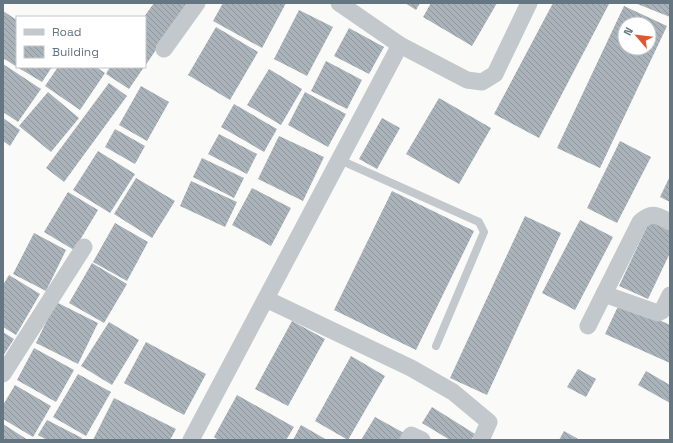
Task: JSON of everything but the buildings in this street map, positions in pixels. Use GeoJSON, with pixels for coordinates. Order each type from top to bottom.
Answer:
{"type":"FeatureCollection","features":[{"type":"Feature","properties":{"kind":"street"},"geometry":{"type":"LineString","coordinates":[[164,49],[197,3]]}},
{"type":"Feature","properties":{"kind":"street"},"geometry":{"type":"LineString","coordinates":[[339,3],[400,45],[467,80],[482,82],[495,74],[529,3]]}},
{"type":"Feature","properties":{"kind":"street"},"geometry":{"type":"LineString","coordinates":[[191,440],[400,45]]}},
{"type":"Feature","properties":{"kind":"street"},"geometry":{"type":"LineString","coordinates":[[588,326],[640,222],[647,216],[656,214],[670,222]]}},
{"type":"Feature","properties":{"kind":"street"},"geometry":{"type":"LineString","coordinates":[[3,374],[84,247]]}},
{"type":"Feature","properties":{"kind":"street"},"geometry":{"type":"LineString","coordinates":[[604,294],[658,313],[662,311],[670,295]]}},
{"type":"Feature","properties":{"kind":"street"},"geometry":{"type":"LineString","coordinates":[[266,299],[411,368],[453,392],[488,422],[480,440]]}},
{"type":"Feature","properties":{"kind":"street"},"geometry":{"type":"LineString","coordinates":[[408,440],[411,435],[422,440]]}},
{"type":"Feature","properties":{"kind":"lane"},"geometry":{"type":"LineString","coordinates":[[340,160],[479,222],[484,232],[436,346]]}}]}
